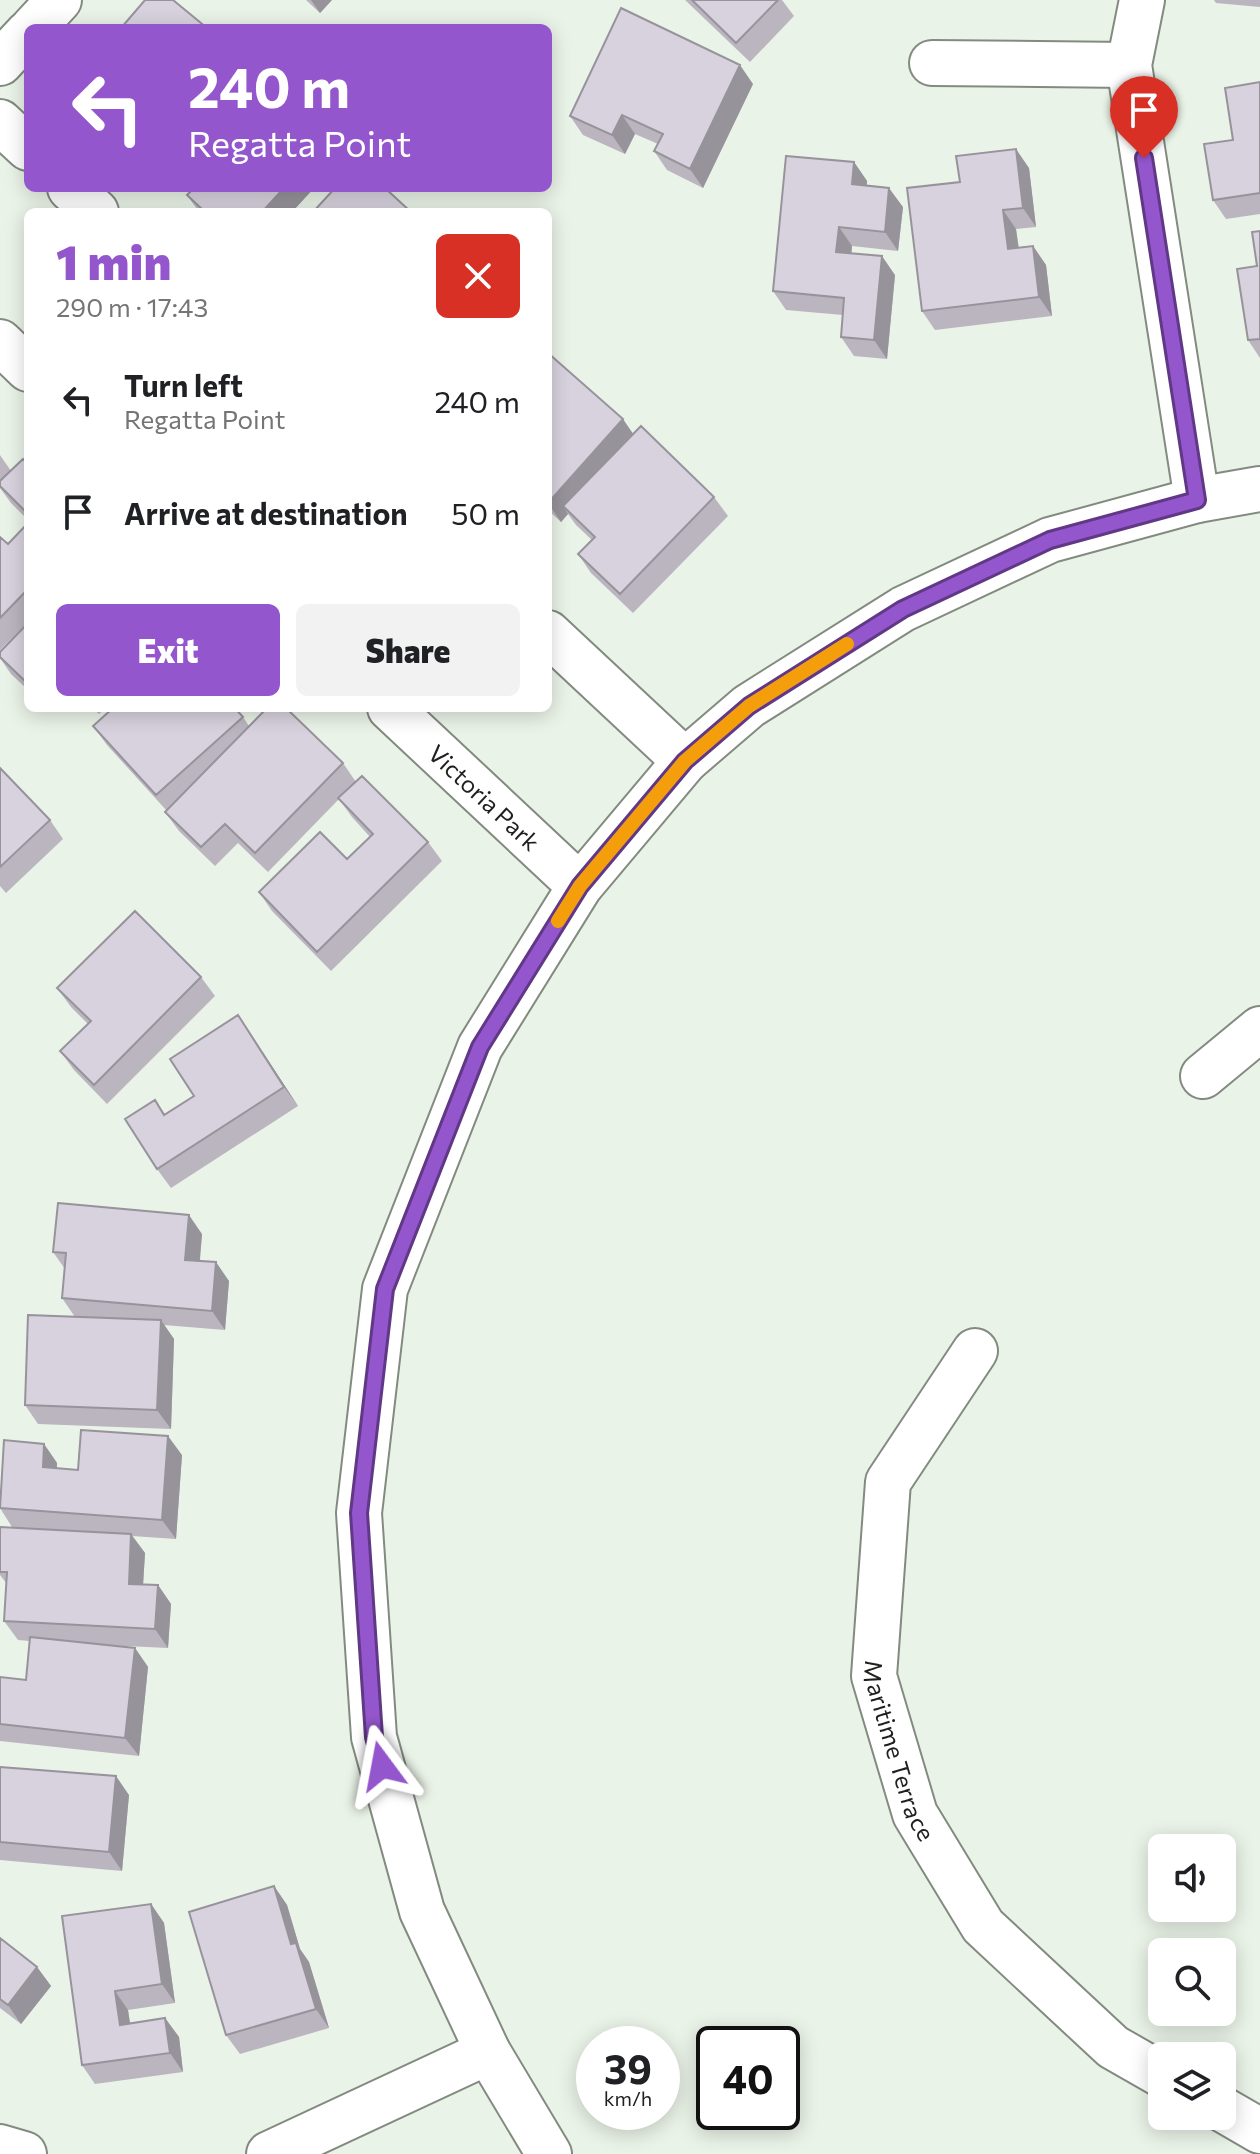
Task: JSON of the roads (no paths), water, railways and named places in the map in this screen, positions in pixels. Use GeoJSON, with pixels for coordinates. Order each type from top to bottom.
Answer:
{"type":"FeatureCollection","features":[{"type":"Feature","properties":{"kind":"street"},"geometry":{"type":"LineString","coordinates":[[37,24],[59,0]]}},
{"type":"Feature","properties":{"kind":"street"},"geometry":{"type":"LineString","coordinates":[[1142,0],[1129,65],[1197,500]]}},
{"type":"Feature","properties":{"kind":"street"},"geometry":{"type":"LineString","coordinates":[[0,63],[24,37]]}},
{"type":"Feature","properties":{"kind":"street"},"geometry":{"type":"LineString","coordinates":[[932,63],[1129,65]]}},
{"type":"Feature","properties":{"kind":"street"},"geometry":{"type":"LineString","coordinates":[[0,122],[24,144]]}},
{"type":"Feature","properties":{"kind":"street"},"geometry":{"type":"LineString","coordinates":[[74,192],[92,208]]}},
{"type":"Feature","properties":{"kind":"street"},"geometry":{"type":"LineString","coordinates":[[0,342],[24,365]]}},
{"type":"Feature","properties":{"kind":"street"},"geometry":{"type":"LineString","coordinates":[[549,2154],[488,2052],[422,1911],[374,1737],[359,1513],[385,1289],[480,1047],[580,886],[685,761],[749,706],[903,609],[1050,540],[1197,500],[1260,489]]}},
{"type":"Feature","properties":{"kind":"street"},"geometry":{"type":"LineString","coordinates":[[552,637],[685,761]]}},
{"type":"Feature","properties":{"kind":"street","name":"Victoria Park"},"geometry":{"type":"LineString","coordinates":[[394,712],[580,886]]}},
{"type":"Feature","properties":{"kind":"street"},"geometry":{"type":"LineString","coordinates":[[1203,1076],[1260,1029]]}},
{"type":"Feature","properties":{"kind":"street","name":"Maritime Terrace"},"geometry":{"type":"LineString","coordinates":[[975,1351],[888,1482],[874,1676],[915,1814],[983,1926],[1113,2047],[1148,2067]]}},
{"type":"Feature","properties":{"kind":"street"},"geometry":{"type":"LineString","coordinates":[[269,2154],[488,2052]]}},
{"type":"Feature","properties":{"kind":"street"},"geometry":{"type":"LineString","coordinates":[[0,2147],[24,2154]]}}]}
